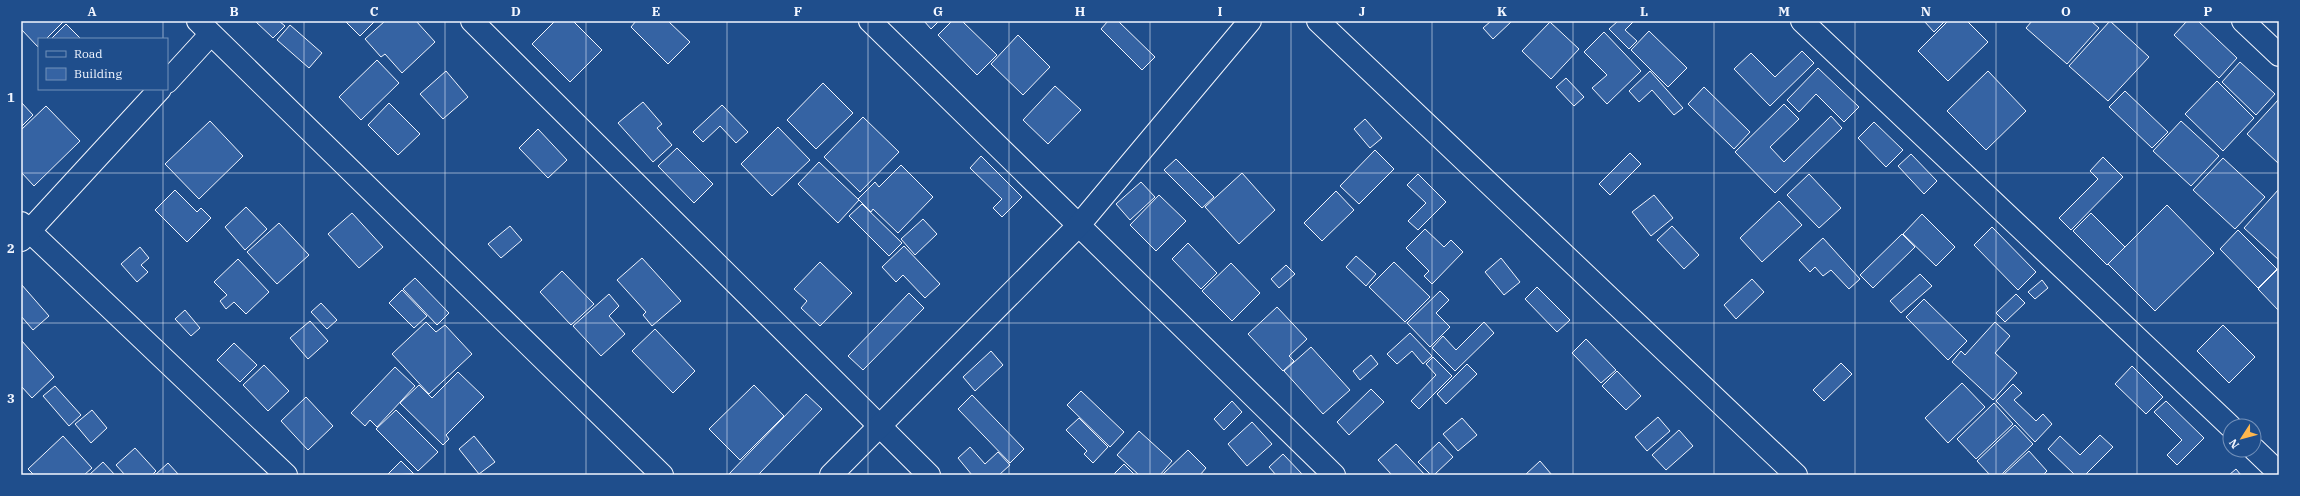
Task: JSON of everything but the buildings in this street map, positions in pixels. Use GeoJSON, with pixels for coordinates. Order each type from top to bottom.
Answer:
{"type":"FeatureCollection","features":[{"type":"Feature","properties":{"kind":"street"},"geometry":{"type":"LineString","coordinates":[[472,21],[929,475]]}},
{"type":"Feature","properties":{"kind":"street"},"geometry":{"type":"LineString","coordinates":[[870,21],[1334,475]]}},
{"type":"Feature","properties":{"kind":"street"},"geometry":{"type":"LineString","coordinates":[[831,475],[1079,225],[1250,21]]}},
{"type":"Feature","properties":{"kind":"street"},"geometry":{"type":"LineString","coordinates":[[1318,21],[1796,475]]}},
{"type":"Feature","properties":{"kind":"street"},"geometry":{"type":"LineString","coordinates":[[1802,21],[2222,418]]}},
{"type":"Feature","properties":{"kind":"street"},"geometry":{"type":"LineString","coordinates":[[2243,21],[2279,55]]}},
{"type":"Feature","properties":{"kind":"street"},"geometry":{"type":"LineString","coordinates":[[168,81],[204,28],[662,475]]}},
{"type":"Feature","properties":{"kind":"street"},"geometry":{"type":"LineString","coordinates":[[159,90],[24,231],[286,475]]}},
{"type":"Feature","properties":{"kind":"street"},"geometry":{"type":"LineString","coordinates":[[2262,456],[2279,472]]}}]}
